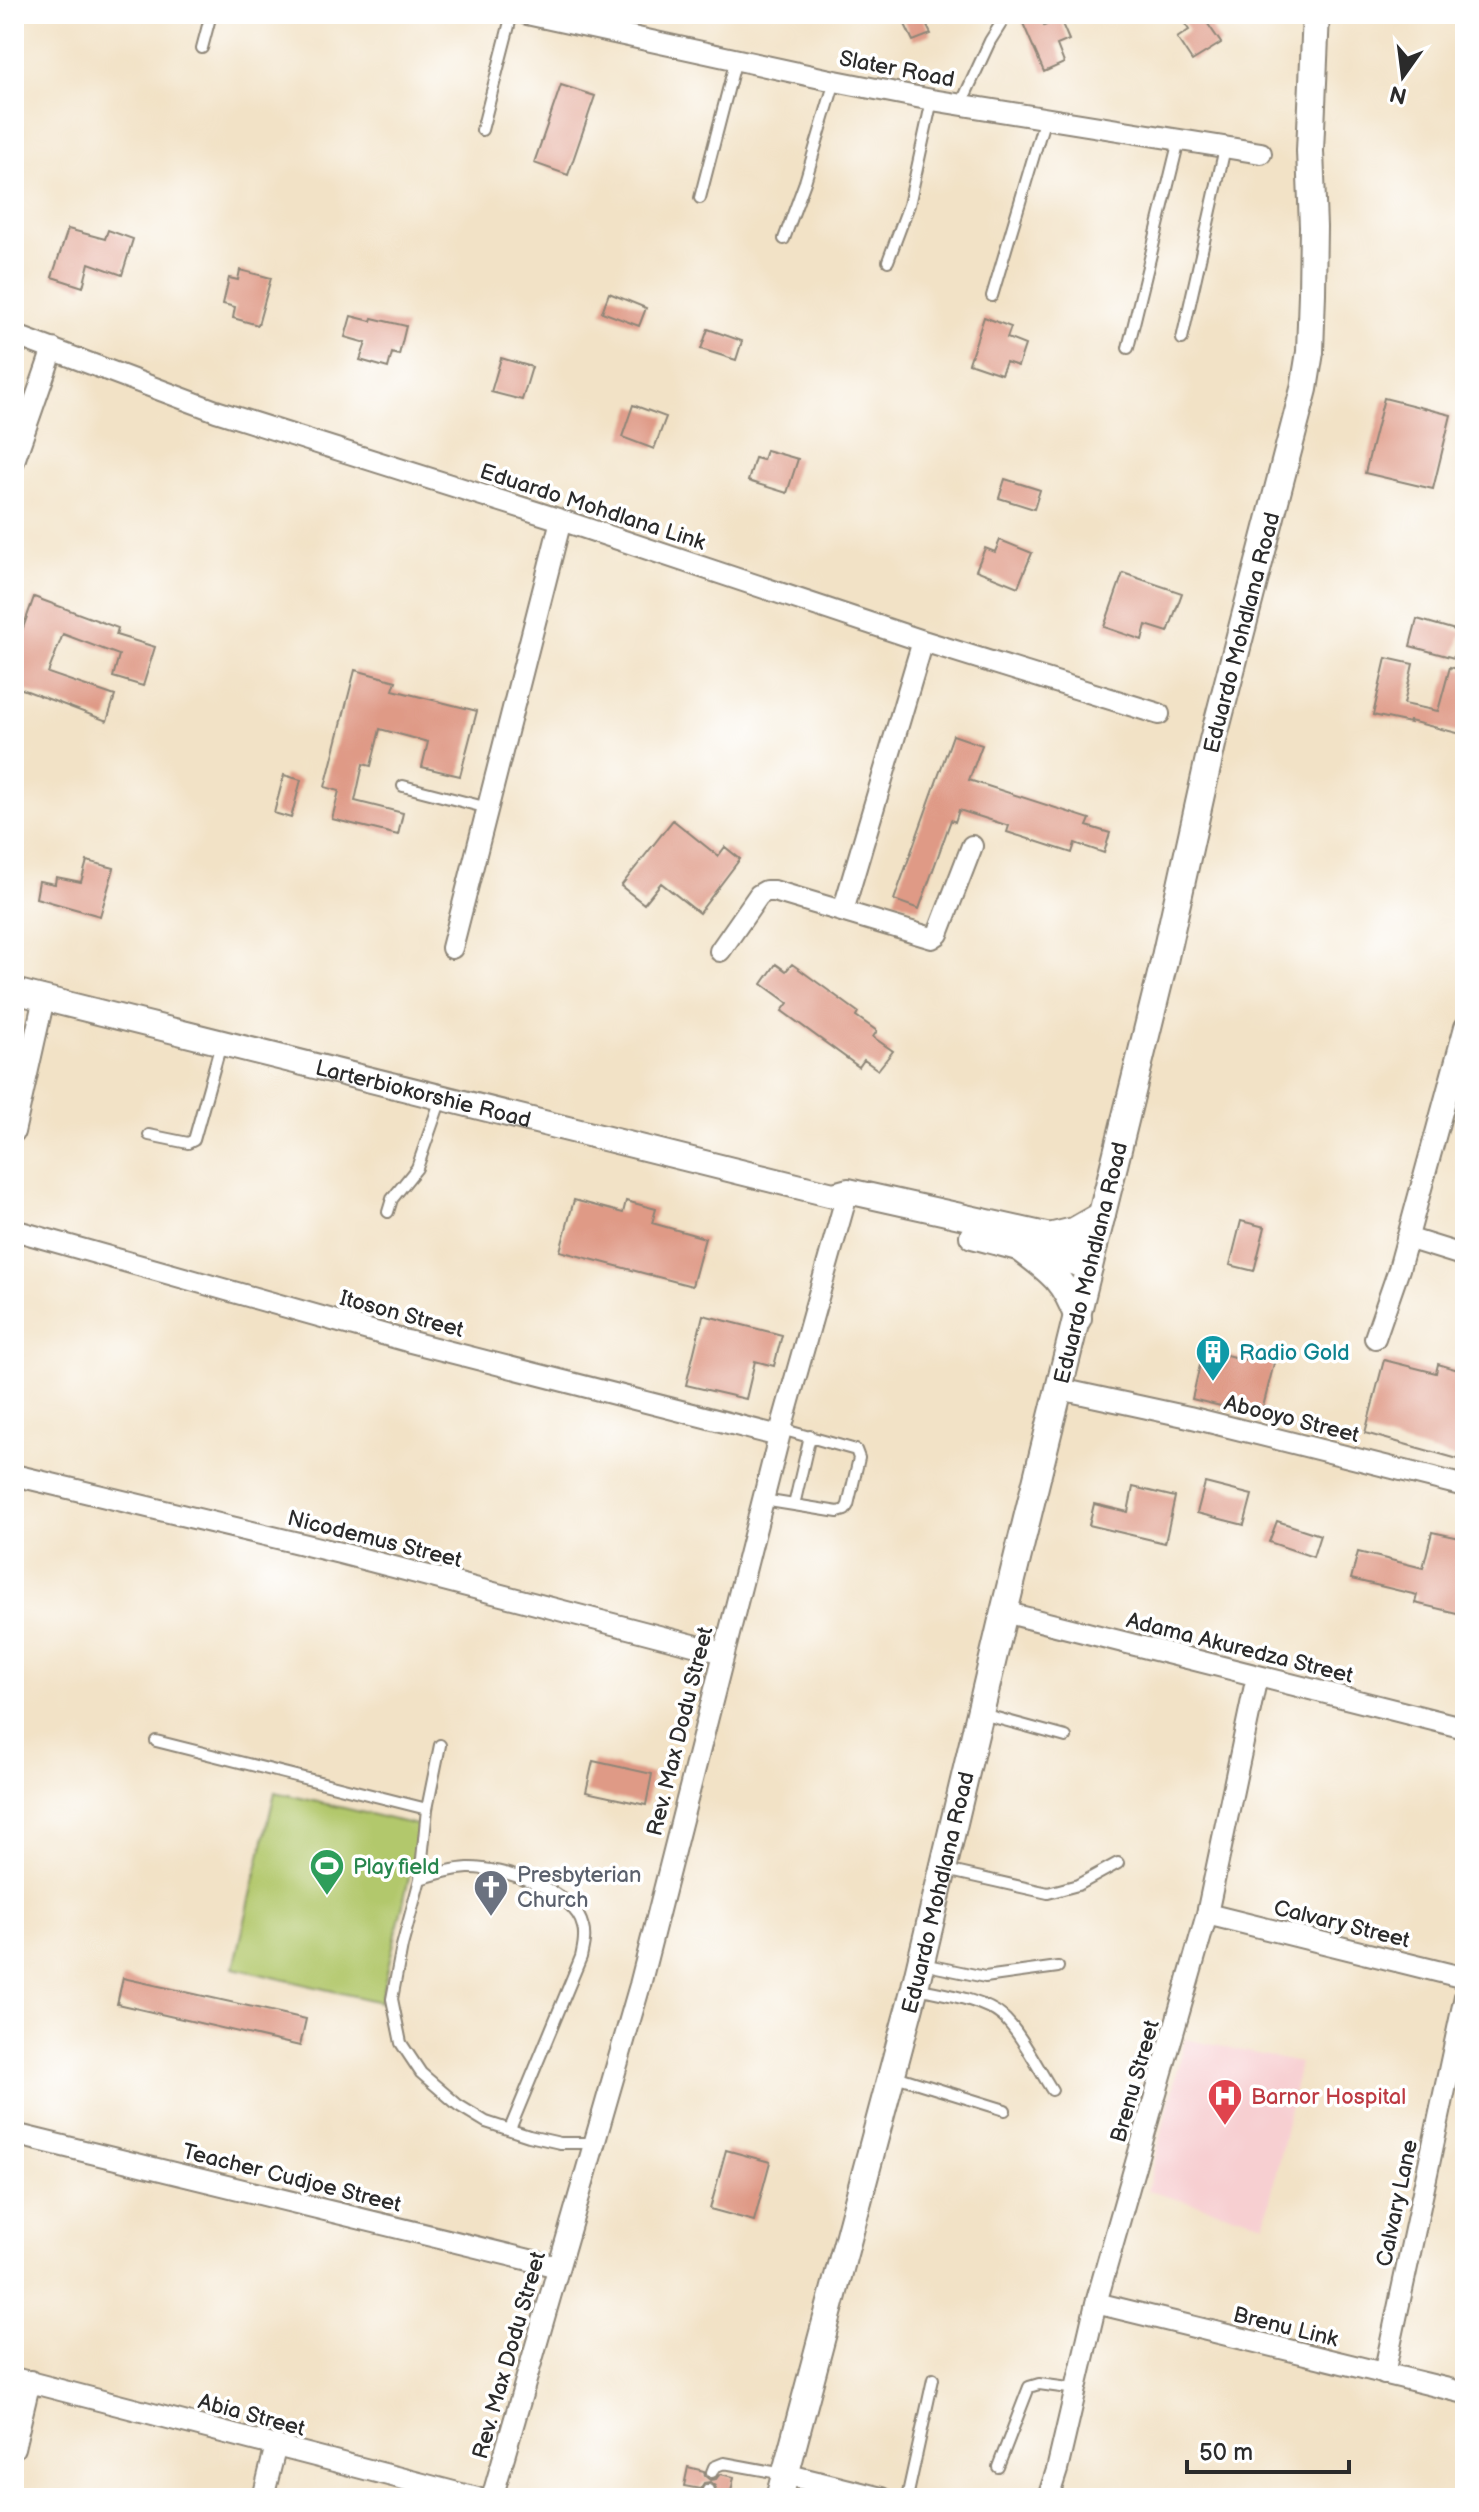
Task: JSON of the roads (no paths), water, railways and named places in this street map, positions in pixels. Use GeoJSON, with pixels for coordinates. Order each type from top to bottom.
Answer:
{"type":"FeatureCollection","features":[{"type":"Feature","properties":{"kind":"main road","name":"Eduardo Mohdlana Road"},"geometry":{"type":"LineString","coordinates":[[782,2486],[918,1976],[1163,966],[1213,740],[1304,389],[1310,352],[1312,293],[1310,151],[1316,14]]}},
{"type":"Feature","properties":{"kind":"main road"},"geometry":{"type":"LineString","coordinates":[[1049,1237],[1074,1231],[1102,1215]]}},
{"type":"Feature","properties":{"kind":"main road"},"geometry":{"type":"LineString","coordinates":[[1020,1248],[1059,1279],[1069,1294],[1078,1318]]}},
{"type":"Feature","properties":{"kind":"street","name":"Slater Road"},"geometry":{"type":"LineString","coordinates":[[527,14],[932,100],[1261,153]]}},
{"type":"Feature","properties":{"kind":"street","name":"Eduardo Mohdlana Link"},"geometry":{"type":"LineString","coordinates":[[14,335],[216,411],[561,520],[923,641],[1159,714]]}},
{"type":"Feature","properties":{"kind":"street"},"geometry":{"type":"LineString","coordinates":[[14,461],[53,349]]}},
{"type":"Feature","properties":{"kind":"street"},"geometry":{"type":"LineString","coordinates":[[452,948],[561,520]]}},
{"type":"Feature","properties":{"kind":"street"},"geometry":{"type":"LineString","coordinates":[[843,911],[923,641]]}},
{"type":"Feature","properties":{"kind":"street"},"geometry":{"type":"LineString","coordinates":[[720,951],[759,895],[766,891],[932,938],[938,934],[972,846]]}},
{"type":"Feature","properties":{"kind":"street","name":"Larterbiokorshie Road"},"geometry":{"type":"LineString","coordinates":[[14,991],[842,1197],[1020,1248],[1092,1257]]}},
{"type":"Feature","properties":{"kind":"street"},"geometry":{"type":"LineString","coordinates":[[14,1132],[44,998]]}},
{"type":"Feature","properties":{"kind":"street"},"geometry":{"type":"LineString","coordinates":[[1375,1338],[1407,1238],[1465,1027]]}},
{"type":"Feature","properties":{"kind":"street","name":"Larterbiokorshie Road"},"geometry":{"type":"LineString","coordinates":[[842,1197],[1049,1237],[1092,1257]]}},
{"type":"Feature","properties":{"kind":"street","name":"Rev. Max Dodu Street"},"geometry":{"type":"LineString","coordinates":[[492,2498],[640,1985],[842,1197]]}},
{"type":"Feature","properties":{"kind":"street","name":"Itoson Street"},"geometry":{"type":"LineString","coordinates":[[14,1230],[407,1341],[780,1432]]}},
{"type":"Feature","properties":{"kind":"street"},"geometry":{"type":"LineString","coordinates":[[1407,1238],[1465,1256]]}},
{"type":"Feature","properties":{"kind":"street","name":"Abooyo Street"},"geometry":{"type":"LineString","coordinates":[[1060,1389],[1189,1417],[1465,1486]]}},
{"type":"Feature","properties":{"kind":"street","name":"Nicodemus Street"},"geometry":{"type":"LineString","coordinates":[[14,1475],[340,1553],[724,1653]]}},
{"type":"Feature","properties":{"kind":"street","name":"Adama Akuredza Street"},"geometry":{"type":"LineString","coordinates":[[1004,1612],[1465,1728]]}},
{"type":"Feature","properties":{"kind":"street","name":"Brenu Street"},"geometry":{"type":"LineString","coordinates":[[1048,2498],[1096,2303],[1207,1914],[1257,1676]]}},
{"type":"Feature","properties":{"kind":"street","name":"Calvary Street"},"geometry":{"type":"LineString","coordinates":[[1207,1914],[1465,1978]]}},
{"type":"Feature","properties":{"kind":"street","name":"Calvary Lane"},"geometry":{"type":"LineString","coordinates":[[1384,2374],[1465,1996]]}},
{"type":"Feature","properties":{"kind":"street","name":"Teacher Cudjoe Street"},"geometry":{"type":"LineString","coordinates":[[14,2134],[558,2267]]}},
{"type":"Feature","properties":{"kind":"street","name":"Brenu Link"},"geometry":{"type":"LineString","coordinates":[[1096,2303],[1465,2393]]}},
{"type":"Feature","properties":{"kind":"street"},"geometry":{"type":"LineString","coordinates":[[14,2448],[22,2380]]}},
{"type":"Feature","properties":{"kind":"street","name":"Abia Street"},"geometry":{"type":"LineString","coordinates":[[22,2380],[477,2498]]}},
{"type":"Feature","properties":{"kind":"street"},"geometry":{"type":"LineString","coordinates":[[263,2498],[276,2445]]}},
{"type":"Feature","properties":{"kind":"street"},"geometry":{"type":"LineString","coordinates":[[782,2486],[881,2498]]}},
{"type":"Feature","properties":{"kind":"lane"},"geometry":{"type":"LineString","coordinates":[[202,48],[211,14]]}},
{"type":"Feature","properties":{"kind":"lane"},"geometry":{"type":"LineString","coordinates":[[482,130],[512,14]]}},
{"type":"Feature","properties":{"kind":"lane"},"geometry":{"type":"LineString","coordinates":[[961,104],[990,41],[1007,14]]}},
{"type":"Feature","properties":{"kind":"lane"},"geometry":{"type":"LineString","coordinates":[[700,198],[736,59]]}},
{"type":"Feature","properties":{"kind":"lane"},"geometry":{"type":"LineString","coordinates":[[784,239],[805,182],[835,81]]}},
{"type":"Feature","properties":{"kind":"lane"},"geometry":{"type":"LineString","coordinates":[[888,261],[909,205],[932,100]]}},
{"type":"Feature","properties":{"kind":"lane"},"geometry":{"type":"LineString","coordinates":[[992,296],[1045,118]]}},
{"type":"Feature","properties":{"kind":"lane"},"geometry":{"type":"LineString","coordinates":[[1128,348],[1179,140]]}},
{"type":"Feature","properties":{"kind":"lane"},"geometry":{"type":"LineString","coordinates":[[1182,339],[1225,148]]}},
{"type":"Feature","properties":{"kind":"lane"},"geometry":{"type":"LineString","coordinates":[[403,786],[488,808]]}},
{"type":"Feature","properties":{"kind":"lane"},"geometry":{"type":"LineString","coordinates":[[149,1135],[188,1143],[194,1140],[221,1044]]}},
{"type":"Feature","properties":{"kind":"lane"},"geometry":{"type":"LineString","coordinates":[[388,1212],[392,1199],[417,1168],[441,1099]]}},
{"type":"Feature","properties":{"kind":"lane"},"geometry":{"type":"LineString","coordinates":[[763,1500],[838,1512],[848,1505],[859,1458],[856,1450],[810,1436],[780,1432]]}},
{"type":"Feature","properties":{"kind":"lane"},"geometry":{"type":"LineString","coordinates":[[794,1505],[810,1436]]}},
{"type":"Feature","properties":{"kind":"lane"},"geometry":{"type":"LineString","coordinates":[[980,1714],[1066,1737]]}},
{"type":"Feature","properties":{"kind":"lane"},"geometry":{"type":"LineString","coordinates":[[156,1741],[427,1809]]}},
{"type":"Feature","properties":{"kind":"lane"},"geometry":{"type":"LineString","coordinates":[[440,1745],[427,1809],[420,1879],[392,1999],[401,2043],[421,2073],[458,2105],[486,2122],[560,2143],[594,2143]]}},
{"type":"Feature","properties":{"kind":"lane"},"geometry":{"type":"LineString","coordinates":[[943,1869],[1048,1893],[1078,1885],[1118,1863]]}},
{"type":"Feature","properties":{"kind":"lane"},"geometry":{"type":"LineString","coordinates":[[420,1879],[444,1871],[470,1868],[532,1880],[574,1908],[583,1925],[581,1957],[510,2129]]}},
{"type":"Feature","properties":{"kind":"lane"},"geometry":{"type":"LineString","coordinates":[[918,1976],[985,1977],[1058,1967]]}},
{"type":"Feature","properties":{"kind":"lane"},"geometry":{"type":"LineString","coordinates":[[918,1976],[987,2006],[1002,2016],[1011,2025],[1052,2090]]}},
{"type":"Feature","properties":{"kind":"lane"},"geometry":{"type":"LineString","coordinates":[[892,2075],[1005,2110]]}},
{"type":"Feature","properties":{"kind":"lane"},"geometry":{"type":"LineString","coordinates":[[907,2498],[933,2379]]}},
{"type":"Feature","properties":{"kind":"lane"},"geometry":{"type":"LineString","coordinates":[[998,2467],[1029,2387],[1039,2384],[1076,2389]]}},
{"type":"Feature","properties":{"kind":"lane"},"geometry":{"type":"LineString","coordinates":[[712,2472],[714,2467],[724,2463],[782,2486]]}},
{"type":"Feature","properties":{"kind":"place","name":"Radio Gold"},"geometry":{"type":"Point","coordinates":[1213,1383]}},
{"type":"Feature","properties":{"kind":"place","name":"Play field"},"geometry":{"type":"Point","coordinates":[327,1897]}},
{"type":"Feature","properties":{"kind":"place","name":"Presbyterian Church"},"geometry":{"type":"Point","coordinates":[491,1918]}},
{"type":"Feature","properties":{"kind":"place","name":"Barnor Hospital"},"geometry":{"type":"Point","coordinates":[1225,2127]}}]}
